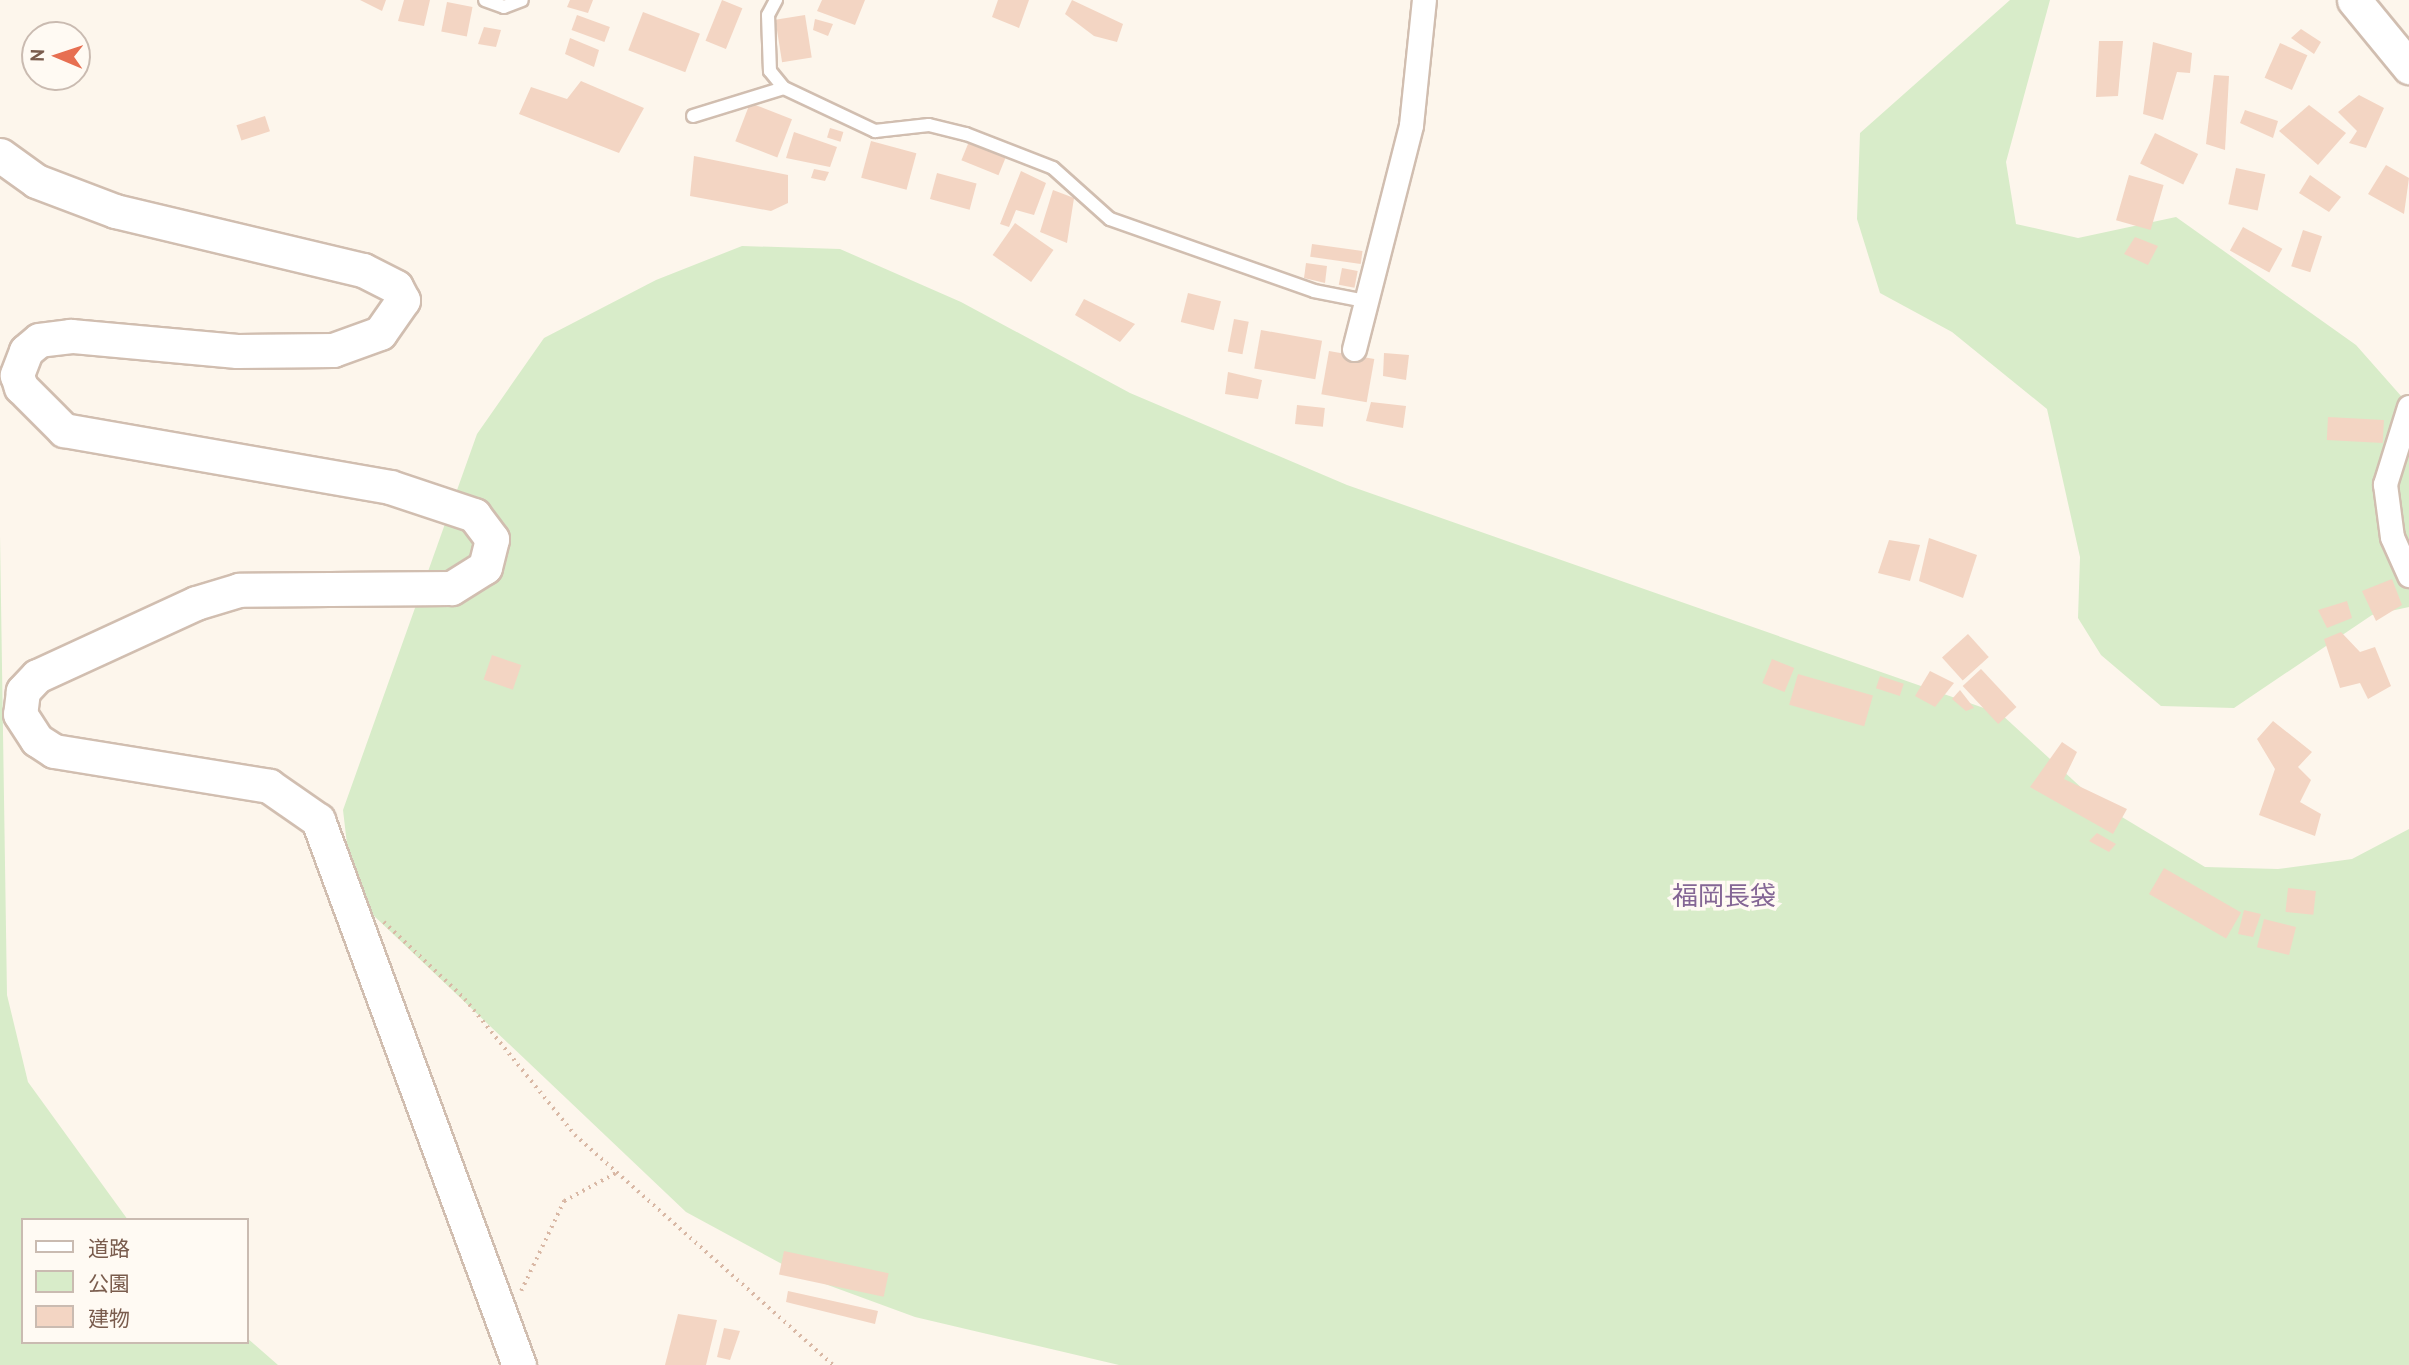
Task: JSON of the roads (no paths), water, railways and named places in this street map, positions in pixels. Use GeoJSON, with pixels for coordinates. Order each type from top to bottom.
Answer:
{"type":"FeatureCollection","features":[{"type":"Feature","properties":{"kind":"street"},"geometry":{"type":"LineString","coordinates":[[1354,349],[1411,125],[1424,0]]}},
{"type":"Feature","properties":{"kind":"street"},"geometry":{"type":"LineString","coordinates":[[2354,0],[2409,67]]}},
{"type":"Feature","properties":{"kind":"street"},"geometry":{"type":"LineString","coordinates":[[0,155],[36,181],[115,211],[363,270],[396,287],[403,300],[380,333],[333,350],[237,351],[54,336],[26,351],[17,374],[28,400],[64,430],[390,487],[458,508],[486,527],[491,554],[464,584],[423,591],[221,594],[64,661],[23,691],[19,706],[26,728],[54,751],[239,779],[288,795],[318,820],[519,1365]]}},
{"type":"Feature","properties":{"kind":"street"},"geometry":{"type":"LineString","coordinates":[[2409,407],[2385,484],[2392,537],[2409,575]]}},
{"type":"Feature","properties":{"kind":"lane"},"geometry":{"type":"LineString","coordinates":[[485,0],[504,8],[522,0]]}},
{"type":"Feature","properties":{"kind":"lane"},"geometry":{"type":"LineString","coordinates":[[776,0],[768,15],[770,71],[784,88],[875,131],[929,125],[966,134],[1053,168],[1110,219],[1314,291],[1365,300]]}},
{"type":"Feature","properties":{"kind":"lane"},"geometry":{"type":"LineString","coordinates":[[693,116],[784,88]]}},
{"type":"Feature","properties":{"kind":"district","name":"福岡長袋"},"geometry":{"type":"Point","coordinates":[1724,896]}}]}
